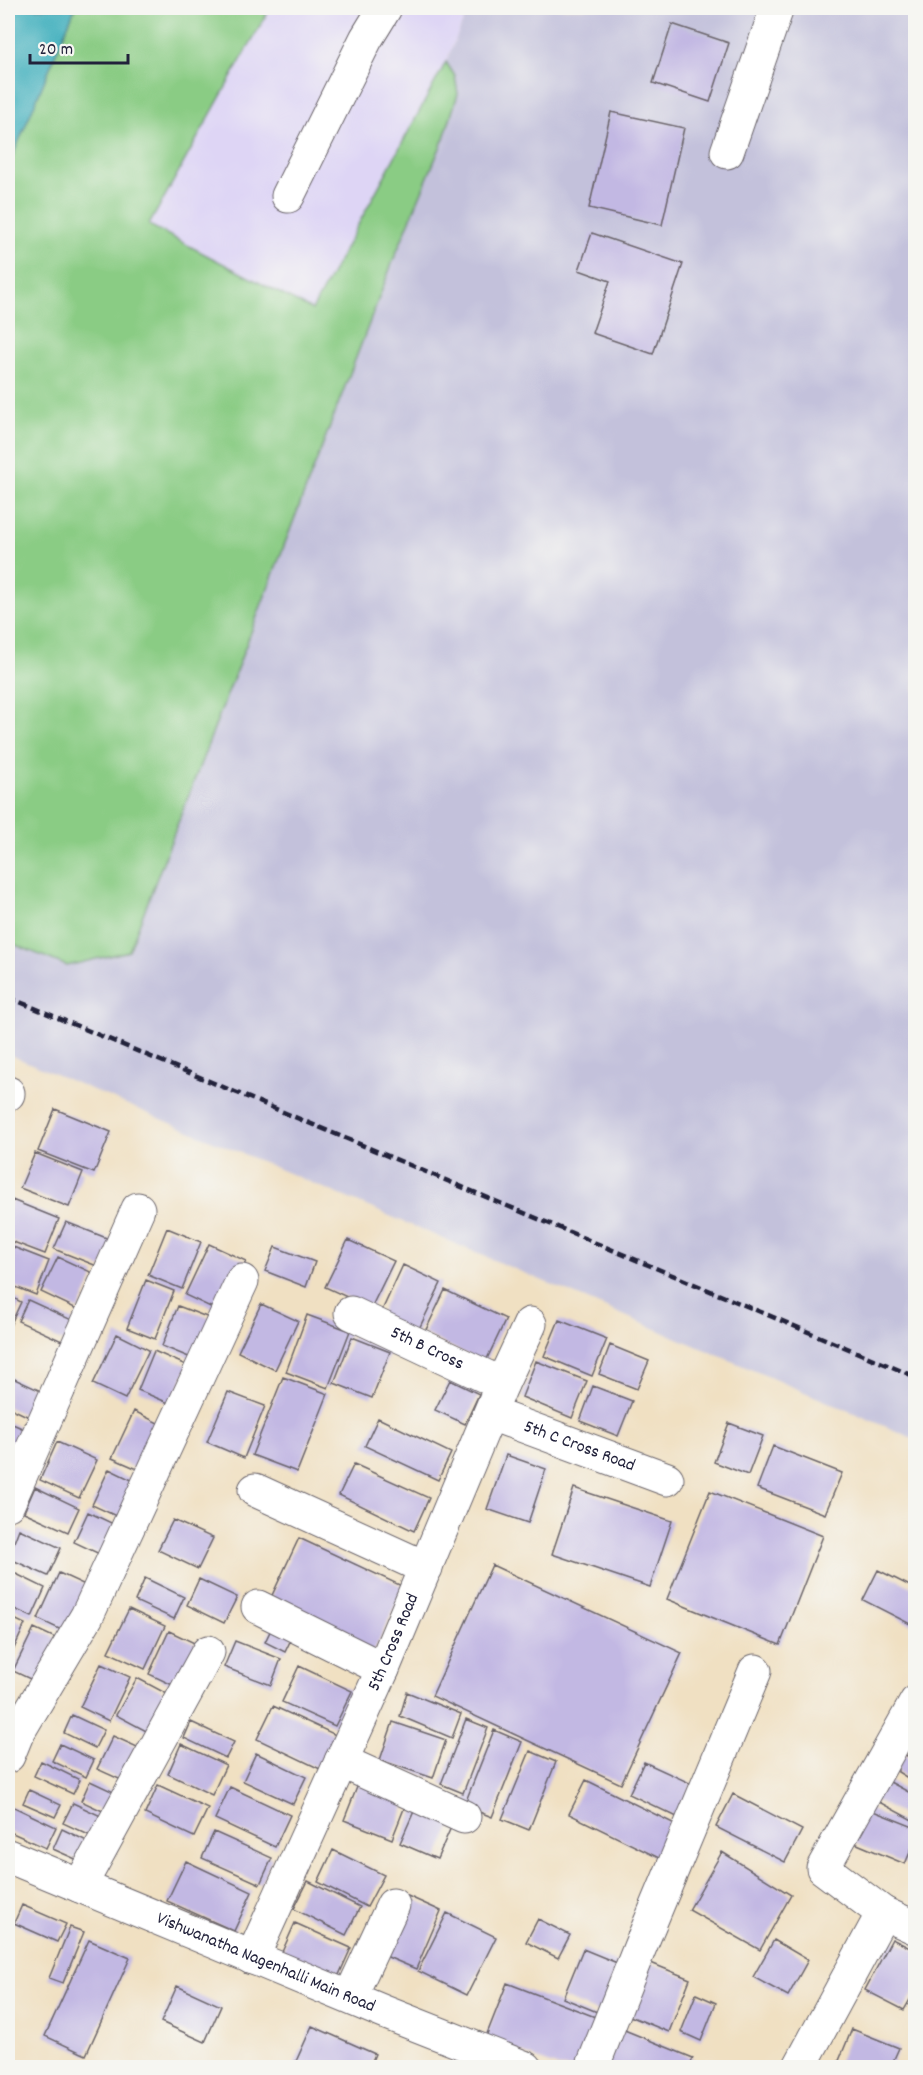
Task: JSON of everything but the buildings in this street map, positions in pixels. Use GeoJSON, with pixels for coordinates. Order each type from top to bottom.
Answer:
{"type":"FeatureCollection","features":[{"type":"Feature","properties":{"kind":"street"},"geometry":{"type":"LineString","coordinates":[[288,196],[366,39],[385,8]]}},
{"type":"Feature","properties":{"kind":"street"},"geometry":{"type":"LineString","coordinates":[[727,152],[777,8]]}},
{"type":"Feature","properties":{"kind":"street"},"geometry":{"type":"LineString","coordinates":[[8,1504],[138,1209]]}},
{"type":"Feature","properties":{"kind":"street"},"geometry":{"type":"LineString","coordinates":[[8,1756],[17,1734],[87,1616],[242,1281]]}},
{"type":"Feature","properties":{"kind":"street","name":"5th B Cross"},"geometry":{"type":"LineString","coordinates":[[351,1313],[496,1399]]}},
{"type":"Feature","properties":{"kind":"street","name":"5th Cross Road"},"geometry":{"type":"LineString","coordinates":[[252,1958],[383,1669],[496,1399],[530,1324]]}},
{"type":"Feature","properties":{"kind":"street","name":"5th C Cross Road"},"geometry":{"type":"LineString","coordinates":[[496,1399],[667,1479]]}},
{"type":"Feature","properties":{"kind":"street"},"geometry":{"type":"LineString","coordinates":[[255,1490],[426,1568]]}},
{"type":"Feature","properties":{"kind":"street"},"geometry":{"type":"LineString","coordinates":[[258,1607],[383,1669]]}},
{"type":"Feature","properties":{"kind":"street"},"geometry":{"type":"LineString","coordinates":[[80,1886],[208,1652]]}},
{"type":"Feature","properties":{"kind":"street"},"geometry":{"type":"LineString","coordinates":[[592,2067],[755,1671]]}},
{"type":"Feature","properties":{"kind":"street"},"geometry":{"type":"LineString","coordinates":[[915,1702],[823,1868],[883,1913],[915,1928]]}},
{"type":"Feature","properties":{"kind":"street"},"geometry":{"type":"LineString","coordinates":[[341,1761],[464,1817]]}},
{"type":"Feature","properties":{"kind":"street","name":"Vishwanatha Nagenhalli Main Road"},"geometry":{"type":"LineString","coordinates":[[8,1856],[252,1958],[526,2067]]}},
{"type":"Feature","properties":{"kind":"street"},"geometry":{"type":"LineString","coordinates":[[350,1997],[393,1905]]}},
{"type":"Feature","properties":{"kind":"street"},"geometry":{"type":"LineString","coordinates":[[799,2067],[883,1913]]}},
{"type":"Feature","properties":{"kind":"shaded area"},"geometry":{"type":"Polygon","coordinates":[[[270,8],[469,8],[446,62],[312,310],[149,225],[270,8]]]}},
{"type":"Feature","properties":{"kind":"shaded area"},"geometry":{"type":"Polygon","coordinates":[[[469,8],[915,8],[915,1439],[8,1054],[8,942],[67,966],[129,951],[393,261],[444,138],[455,76],[446,62],[469,8]]]}},
{"type":"Feature","properties":{"kind":"green space"},"geometry":{"type":"Polygon","coordinates":[[[75,8],[270,8],[149,225],[312,310],[446,62],[455,76],[458,94],[444,138],[393,261],[129,951],[67,966],[8,942],[8,167],[75,8]]]}},
{"type":"Feature","properties":{"kind":"water"},"geometry":{"type":"Polygon","coordinates":[[[8,8],[75,8],[8,167],[8,8]]]}},
{"type":"Feature","properties":{"kind":"railway"},"geometry":{"type":"LineString","coordinates":[[8,997],[916,1377]]}}]}
